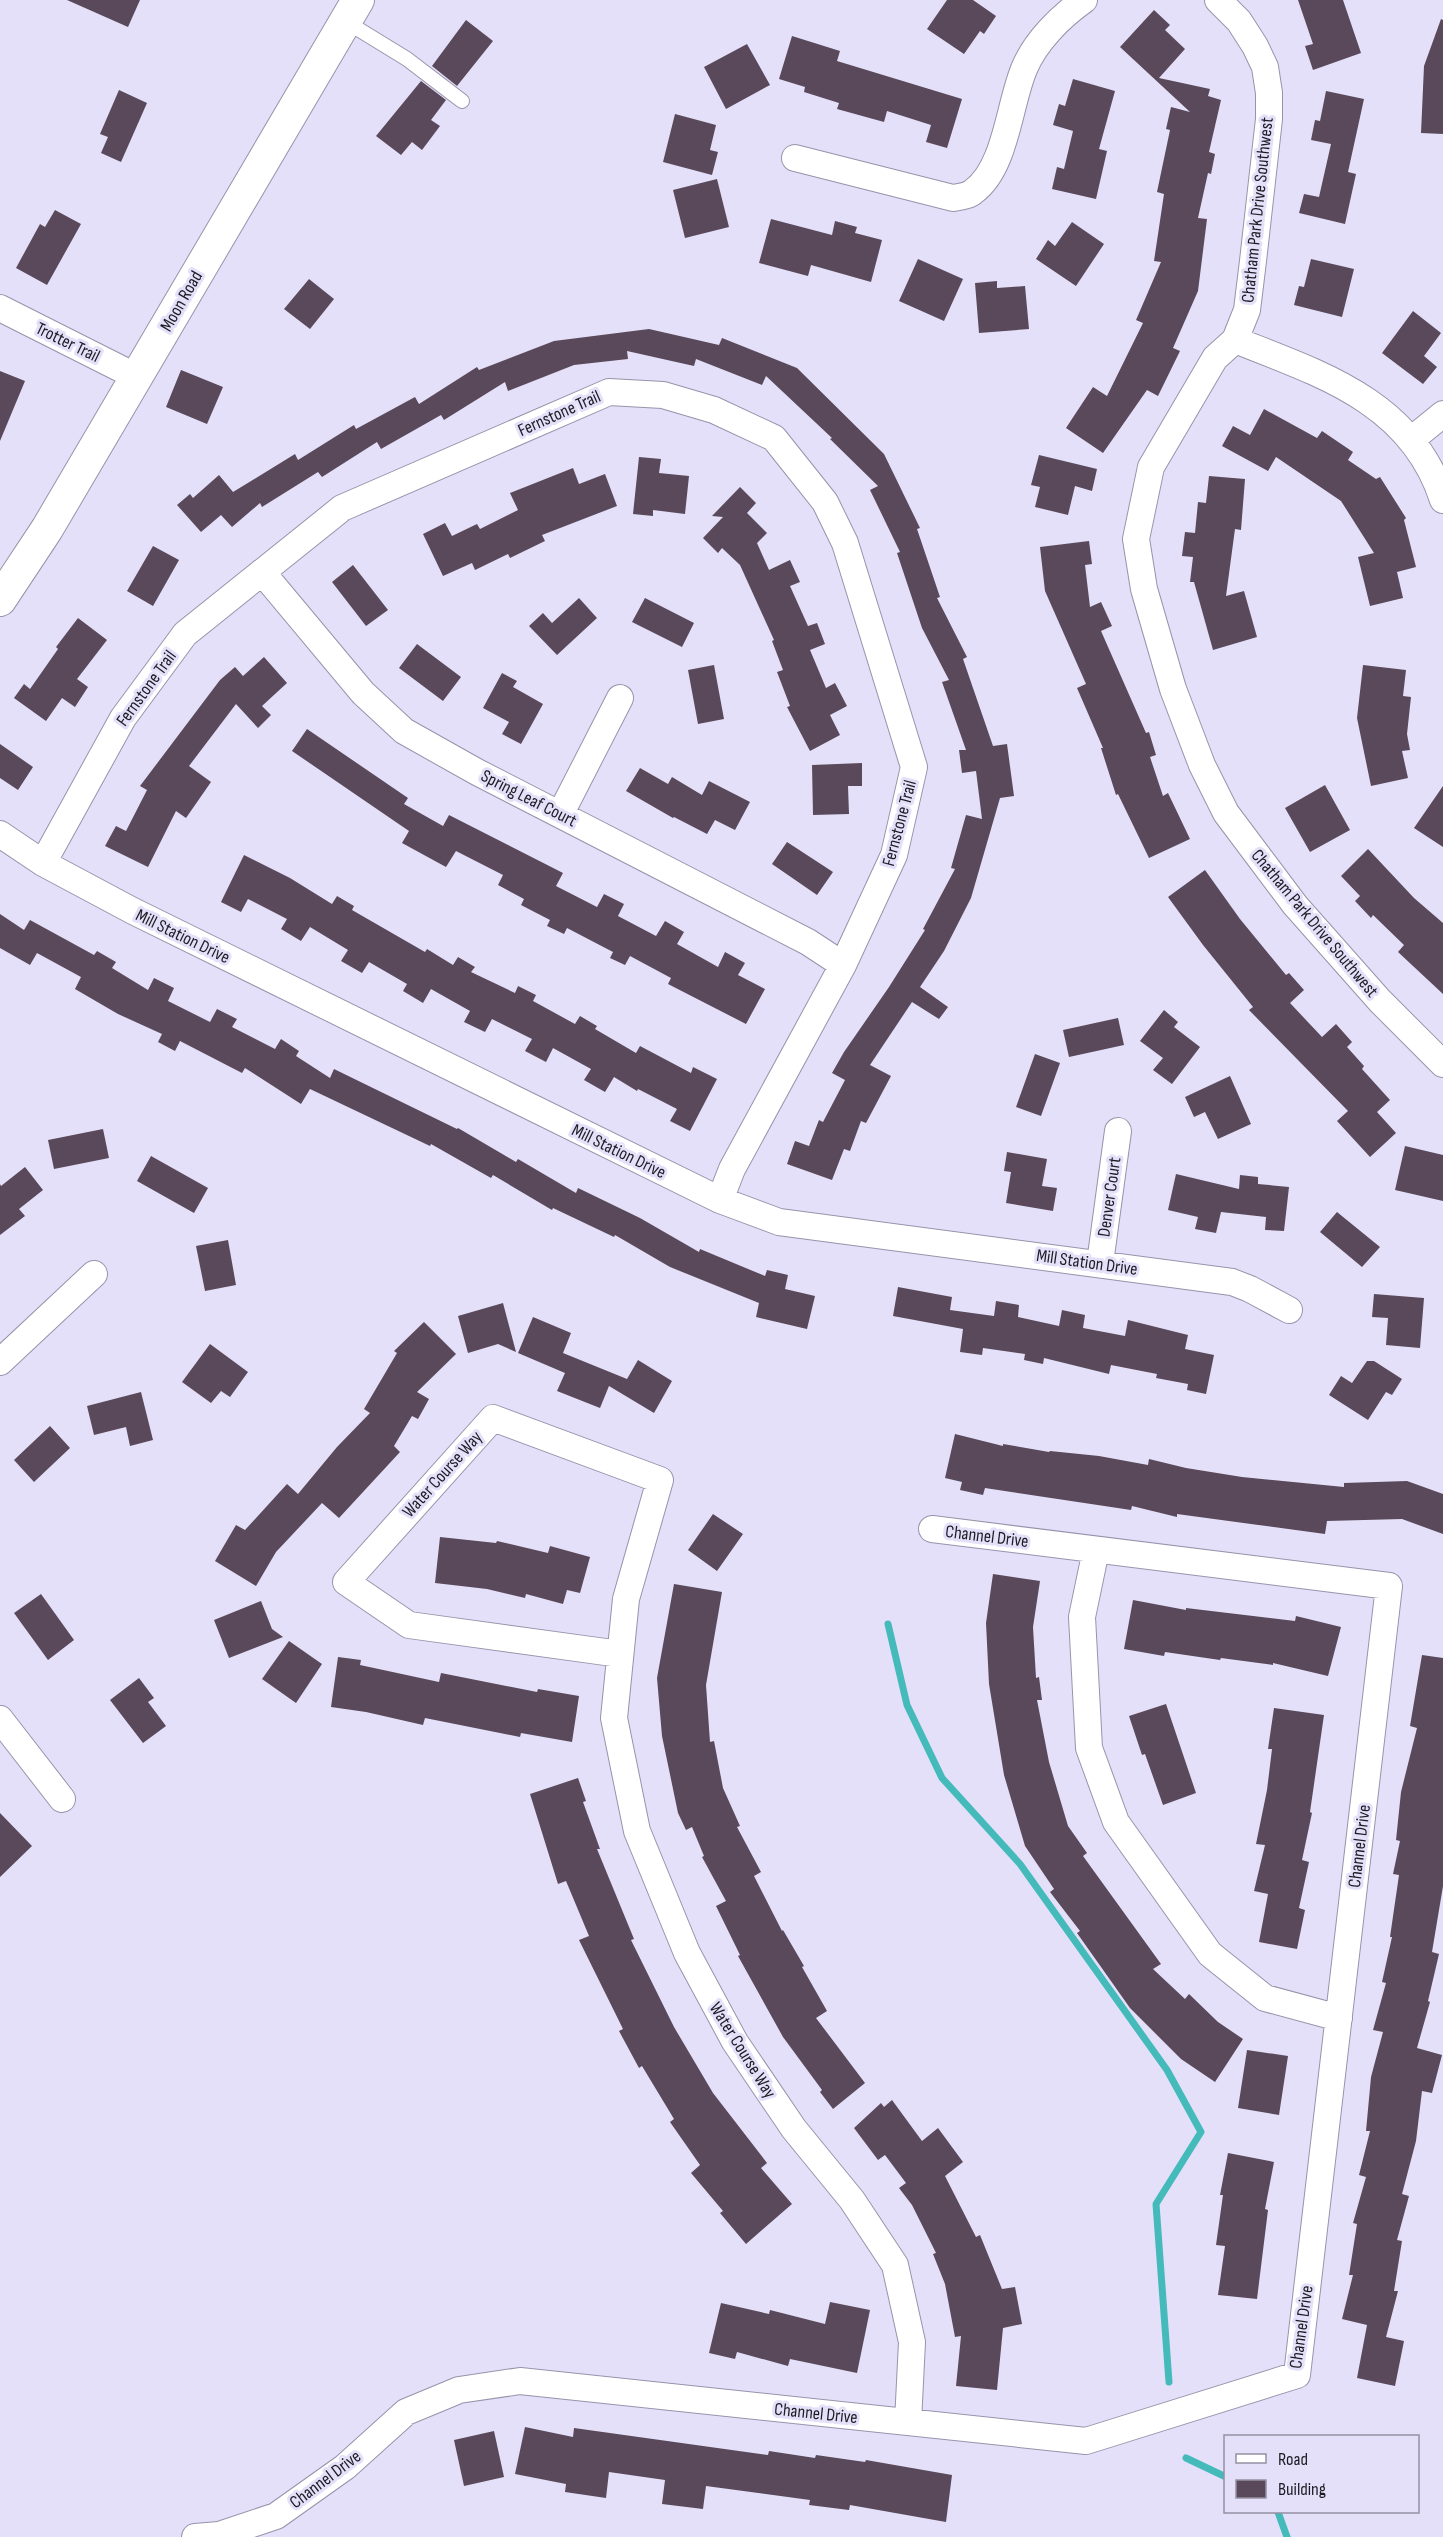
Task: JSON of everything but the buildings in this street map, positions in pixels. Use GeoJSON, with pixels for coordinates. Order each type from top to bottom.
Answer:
{"type":"FeatureCollection","features":[{"type":"Feature","properties":{"kind":"street"},"geometry":{"type":"LineString","coordinates":[[795,158],[953,198],[974,192],[994,168],[1025,67],[1040,43],[1070,10],[1084,0]]}},
{"type":"Feature","properties":{"kind":"street","name":"Chatham Park Drive Southwest"},"geometry":{"type":"LineString","coordinates":[[1218,0],[1239,21],[1256,46],[1265,67],[1269,93],[1269,120],[1247,310],[1235,340],[1215,358],[1151,467],[1136,539],[1144,589],[1173,689],[1202,765],[1226,813],[1295,905],[1380,1000],[1443,1064]]}},
{"type":"Feature","properties":{"kind":"street","name":"Moon Road"},"geometry":{"type":"LineString","coordinates":[[0,600],[47,529],[351,11]]}},
{"type":"Feature","properties":{"kind":"street","name":"Trotter Trail"},"geometry":{"type":"LineString","coordinates":[[0,308],[137,376]]}},
{"type":"Feature","properties":{"kind":"street"},"geometry":{"type":"LineString","coordinates":[[1235,340],[1325,376],[1364,397],[1389,417],[1411,440],[1436,478],[1443,500]]}},
{"type":"Feature","properties":{"kind":"street","name":"Fernstone Trail"},"geometry":{"type":"LineString","coordinates":[[44,862],[123,718],[185,634],[342,508],[609,392],[673,398],[714,410],[774,438],[825,502],[844,543],[914,767],[894,855],[843,965],[732,1169],[720,1200]]}},
{"type":"Feature","properties":{"kind":"street"},"geometry":{"type":"LineString","coordinates":[[1411,440],[1443,414]]}},
{"type":"Feature","properties":{"kind":"street","name":"Spring Leaf Court"},"geometry":{"type":"LineString","coordinates":[[262,572],[363,693],[404,731],[477,772],[561,813],[808,942],[843,965]]}},
{"type":"Feature","properties":{"kind":"street"},"geometry":{"type":"LineString","coordinates":[[561,813],[620,698]]}},
{"type":"Feature","properties":{"kind":"street","name":"Mill Station Drive"},"geometry":{"type":"LineString","coordinates":[[0,834],[44,862],[133,911],[720,1200],[779,1221],[1232,1282],[1289,1310]]}},
{"type":"Feature","properties":{"kind":"street","name":"Denver Court"},"geometry":{"type":"LineString","coordinates":[[1100,1263],[1118,1131]]}},
{"type":"Feature","properties":{"kind":"street"},"geometry":{"type":"LineString","coordinates":[[0,1362],[94,1274]]}},
{"type":"Feature","properties":{"kind":"street","name":"Water Course Way"},"geometry":{"type":"LineString","coordinates":[[620,1654],[409,1625],[346,1582],[493,1418],[660,1480],[626,1599],[614,1718],[637,1831],[687,1953],[735,2042],[794,2129],[852,2200],[896,2265],[912,2342],[908,2422]]}},
{"type":"Feature","properties":{"kind":"street","name":"Channel Drive"},"geometry":{"type":"LineString","coordinates":[[195,2537],[219,2535],[276,2516],[345,2467],[406,2412],[459,2390],[520,2381],[1086,2441],[1297,2375],[1389,1586],[932,1529]]}},
{"type":"Feature","properties":{"kind":"street"},"geometry":{"type":"LineString","coordinates":[[1096,1550],[1082,1617],[1089,1749],[1116,1822],[1210,1954],[1265,1998],[1339,2018]]}},
{"type":"Feature","properties":{"kind":"street"},"geometry":{"type":"LineString","coordinates":[[0,1719],[62,1799]]}},
{"type":"Feature","properties":{"kind":"lane"},"geometry":{"type":"LineString","coordinates":[[351,11],[407,59],[462,101]]}},
{"type":"Feature","properties":{"kind":"waterway"},"geometry":{"type":"LineString","coordinates":[[888,1624],[907,1705],[942,1778],[1020,1864],[1167,2070],[1201,2132],[1156,2204],[1169,2382]]}},
{"type":"Feature","properties":{"kind":"waterway"},"geometry":{"type":"LineString","coordinates":[[1186,2458],[1224,2476]]}},
{"type":"Feature","properties":{"kind":"waterway"},"geometry":{"type":"LineString","coordinates":[[1278,2513],[1287,2537]]}}]}
